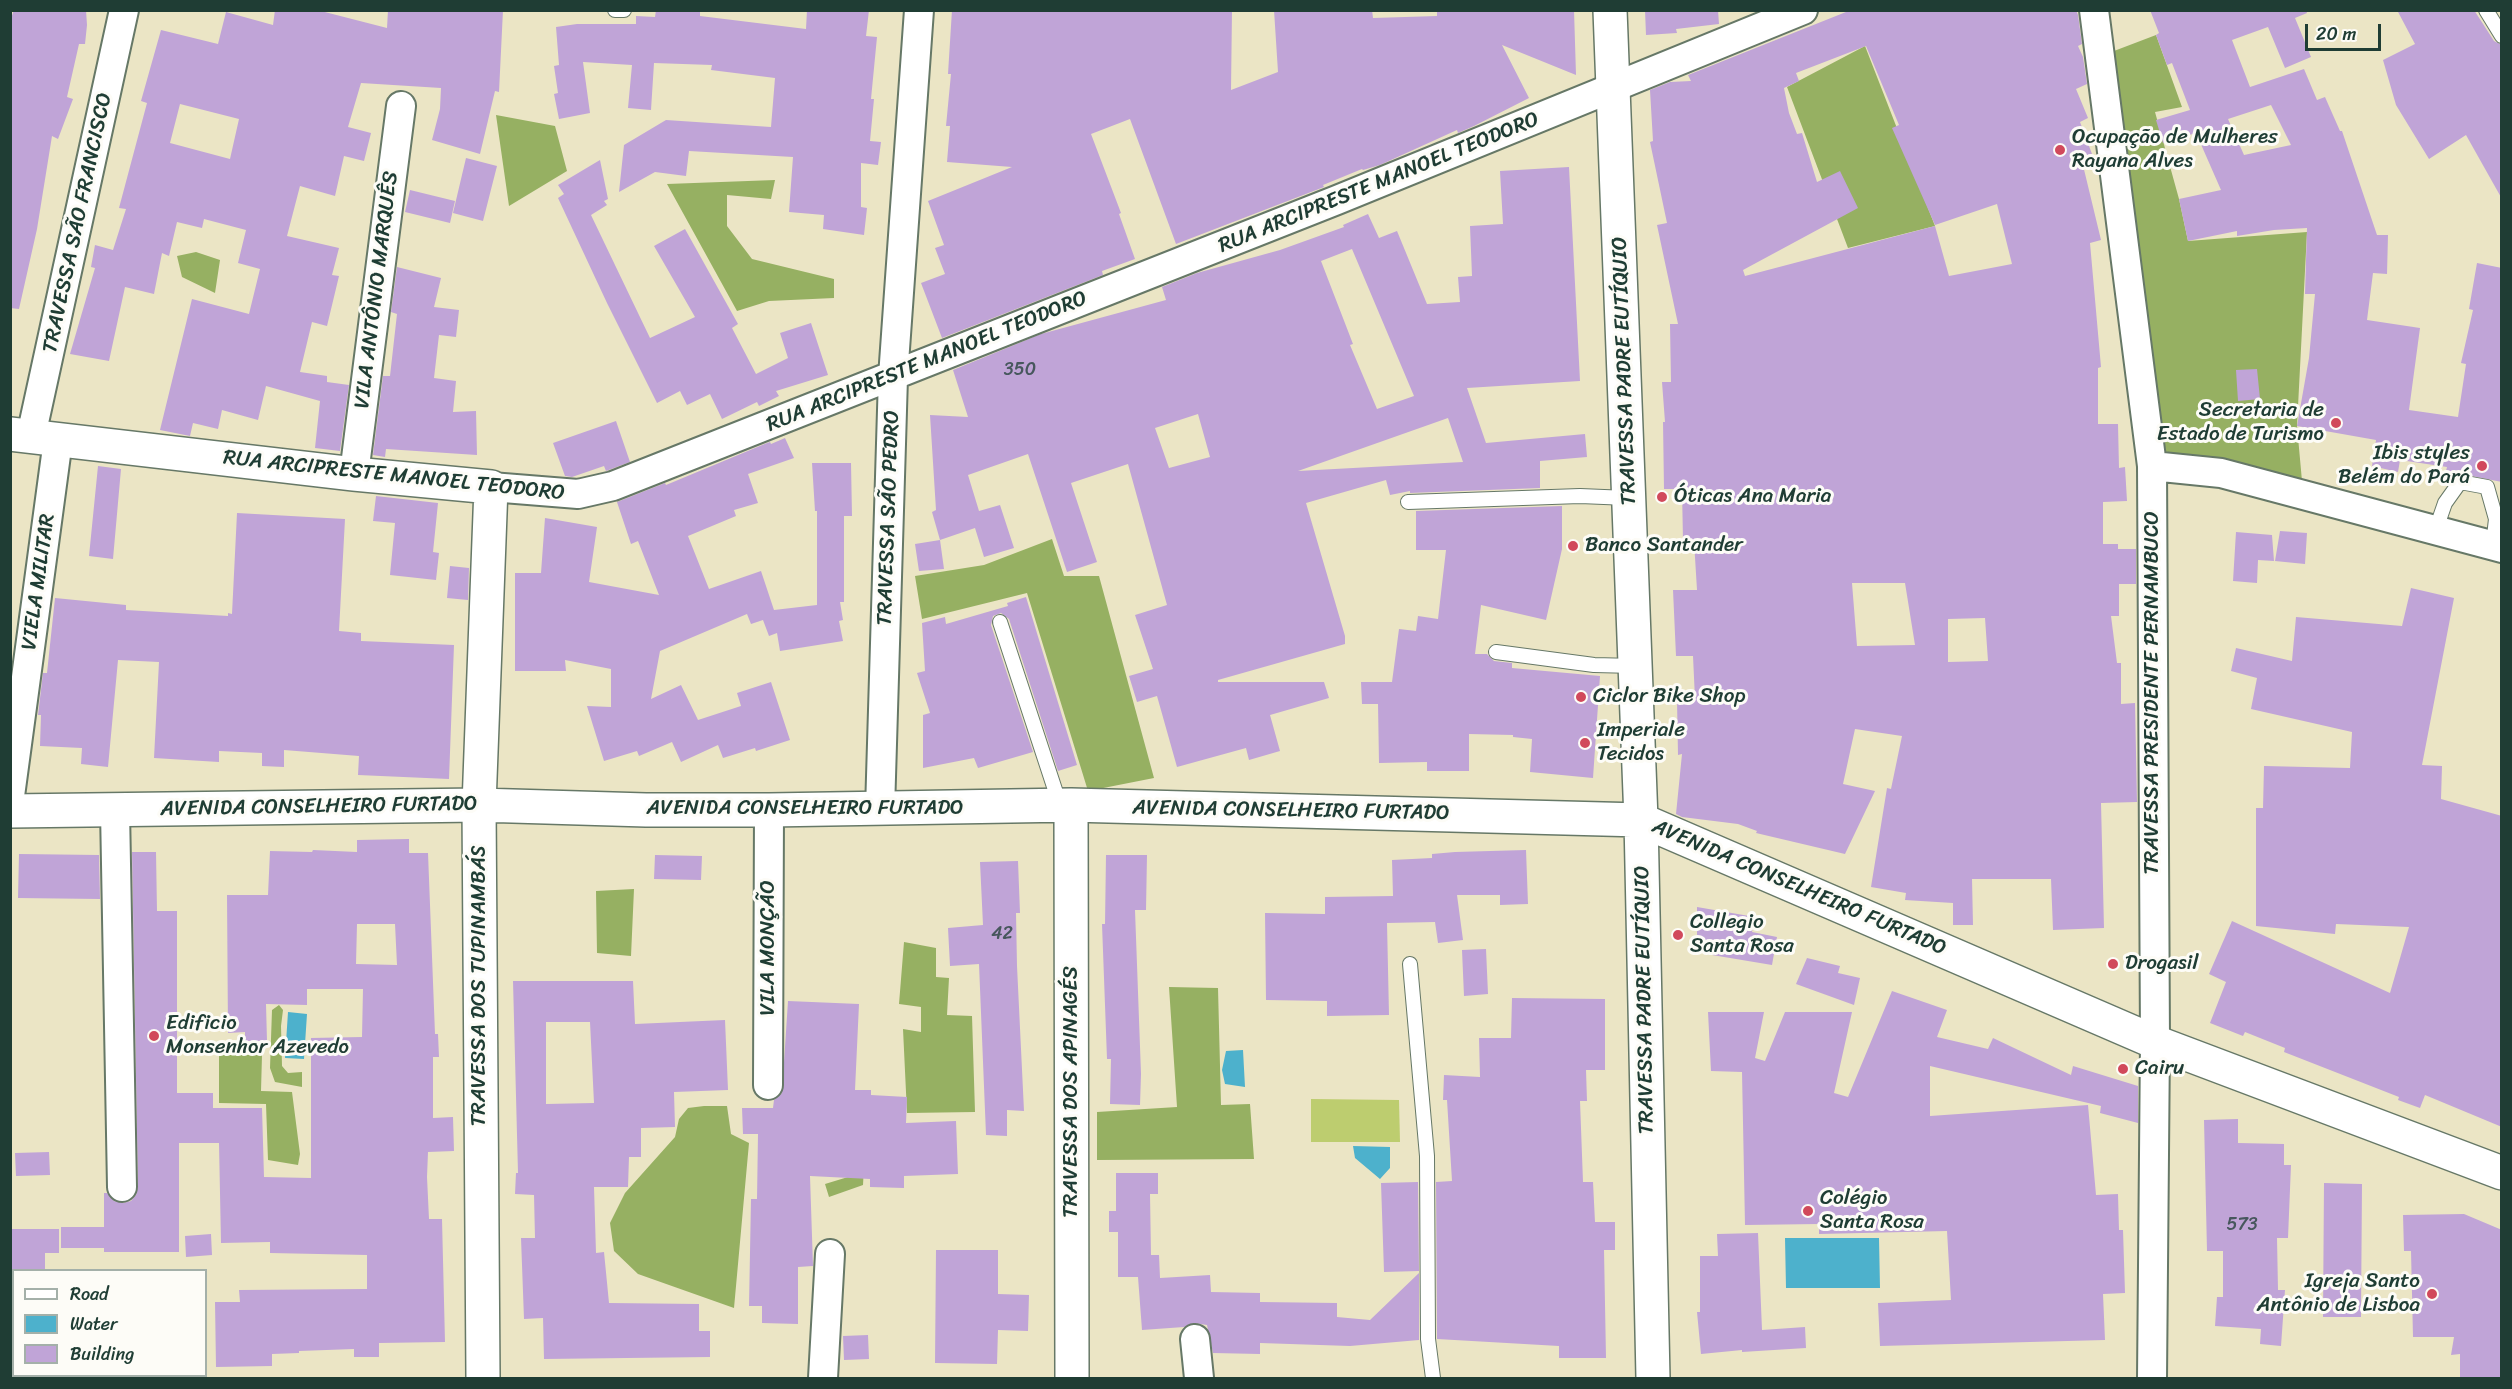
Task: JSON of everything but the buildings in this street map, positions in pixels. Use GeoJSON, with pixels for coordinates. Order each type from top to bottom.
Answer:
{"type":"FeatureCollection","features":[{"type":"Feature","properties":{"kind":"main road","name":"TRAVESSA PADRE EUTÍQUIO"},"geometry":{"type":"LineString","coordinates":[[1610,10],[1615,87],[1641,820],[1653,1378]]}},
{"type":"Feature","properties":{"kind":"main road","name":"RUA ARCIPRESTE MANOEL TEODORO"},"geometry":{"type":"LineString","coordinates":[[33,436],[354,474],[491,487]]}},
{"type":"Feature","properties":{"kind":"main road","name":"TRAVESSA DOS TUPINAMBÁS"},"geometry":{"type":"LineString","coordinates":[[483,1378],[479,804],[491,487]]}},
{"type":"Feature","properties":{"kind":"main road","name":"AVENIDA CONSELHEIRO FURTADO"},"geometry":{"type":"LineString","coordinates":[[10,811],[479,804],[646,810],[880,810],[1066,806],[1641,820],[2155,1042],[2502,1173]]}},
{"type":"Feature","properties":{"kind":"main road","name":"TRAVESSA DOS APINAGÉS"},"geometry":{"type":"LineString","coordinates":[[1066,806],[1072,1378]]}},
{"type":"Feature","properties":{"kind":"street","name":"TRAVESSA SÃO FRANCISCO"},"geometry":{"type":"LineString","coordinates":[[33,436],[124,10]]}},
{"type":"Feature","properties":{"kind":"street","name":"TRAVESSA SÃO PEDRO"},"geometry":{"type":"LineString","coordinates":[[880,810],[893,377],[919,10]]}},
{"type":"Feature","properties":{"kind":"street","name":"RUA ARCIPRESTE MANOEL TEODORO"},"geometry":{"type":"LineString","coordinates":[[491,487],[578,494],[613,486],[893,377],[1803,10]]}},
{"type":"Feature","properties":{"kind":"street","name":"TRAVESSA PRESIDENTE PERNAMBUCO"},"geometry":{"type":"LineString","coordinates":[[2094,10],[2152,466],[2155,1042],[2152,1378]]}},
{"type":"Feature","properties":{"kind":"street","name":"VILA ANTÔNIO MARQUÊS"},"geometry":{"type":"LineString","coordinates":[[354,474],[401,106]]}},
{"type":"Feature","properties":{"kind":"street","name":"VIELA MILITAR"},"geometry":{"type":"LineString","coordinates":[[10,796],[33,436]]}},
{"type":"Feature","properties":{"kind":"street"},"geometry":{"type":"LineString","coordinates":[[2152,466],[2221,473],[2497,546]]}},
{"type":"Feature","properties":{"kind":"street"},"geometry":{"type":"LineString","coordinates":[[115,810],[122,1187]]}},
{"type":"Feature","properties":{"kind":"street","name":"VILA MONÇÃO"},"geometry":{"type":"LineString","coordinates":[[768,1085],[770,810]]}},
{"type":"Feature","properties":{"kind":"street"},"geometry":{"type":"LineString","coordinates":[[823,1378],[830,1254]]}},
{"type":"Feature","properties":{"kind":"street"},"geometry":{"type":"LineString","coordinates":[[1195,1339],[1199,1378]]}},
{"type":"Feature","properties":{"kind":"lane"},"geometry":{"type":"LineString","coordinates":[[615,10],[624,10]]}},
{"type":"Feature","properties":{"kind":"lane"},"geometry":{"type":"LineString","coordinates":[[2486,10],[2502,36]]}},
{"type":"Feature","properties":{"kind":"lane"},"geometry":{"type":"LineString","coordinates":[[2436,529],[2445,503],[2460,482],[2487,487],[2496,519],[2497,546]]}},
{"type":"Feature","properties":{"kind":"lane"},"geometry":{"type":"LineString","coordinates":[[1408,502],[1581,496],[1630,498]]}},
{"type":"Feature","properties":{"kind":"lane"},"geometry":{"type":"LineString","coordinates":[[1000,622],[1066,806]]}},
{"type":"Feature","properties":{"kind":"lane"},"geometry":{"type":"LineString","coordinates":[[1496,652],[1594,665],[1635,666]]}},
{"type":"Feature","properties":{"kind":"lane"},"geometry":{"type":"LineString","coordinates":[[1410,964],[1427,1156],[1428,1339],[1433,1378]]}},
{"type":"Feature","properties":{"kind":"green space"},"geometry":{"type":"Polygon","coordinates":[[[2156,35],[2182,107],[2155,112],[2188,241],[2307,232],[2297,426],[2303,492],[2161,456],[2114,51],[2156,35]]]}},
{"type":"Feature","properties":{"kind":"green space"},"geometry":{"type":"Polygon","coordinates":[[[1865,46],[1935,226],[1848,248],[1787,87],[1865,46]]]}},
{"type":"Feature","properties":{"kind":"green space"},"geometry":{"type":"Polygon","coordinates":[[[496,115],[555,126],[567,171],[509,206],[496,115]]]}},
{"type":"Feature","properties":{"kind":"green space"},"geometry":{"type":"Polygon","coordinates":[[[775,180],[771,199],[727,195],[727,226],[752,259],[834,279],[834,298],[769,301],[737,311],[667,184],[775,180]]]}},
{"type":"Feature","properties":{"kind":"green space"},"geometry":{"type":"Polygon","coordinates":[[[196,252],[220,260],[215,293],[182,277],[177,256],[196,252]]]}},
{"type":"Feature","properties":{"kind":"green space"},"geometry":{"type":"Polygon","coordinates":[[[1052,539],[1064,576],[1099,576],[1154,778],[1088,791],[1027,593],[922,619],[915,576],[984,565],[1052,539]]]}},
{"type":"Feature","properties":{"kind":"green space"},"geometry":{"type":"Polygon","coordinates":[[[634,889],[631,956],[597,953],[596,891],[634,889]]]}},
{"type":"Feature","properties":{"kind":"green space"},"geometry":{"type":"Polygon","coordinates":[[[904,942],[936,948],[936,977],[949,978],[947,1015],[972,1016],[975,1112],[907,1113],[903,1029],[921,1032],[921,1007],[899,1004],[904,942]]]}},
{"type":"Feature","properties":{"kind":"green space"},"geometry":{"type":"Polygon","coordinates":[[[1169,987],[1218,988],[1221,1105],[1250,1104],[1254,1159],[1097,1160],[1097,1112],[1177,1107],[1169,987]]]}},
{"type":"Feature","properties":{"kind":"green space"},"geometry":{"type":"Polygon","coordinates":[[[279,1005],[283,1010],[282,1066],[288,1073],[302,1072],[302,1087],[275,1082],[270,1068],[272,1010],[279,1005]]]}},
{"type":"Feature","properties":{"kind":"green space"},"geometry":{"type":"Polygon","coordinates":[[[219,1054],[262,1055],[261,1091],[292,1092],[300,1154],[298,1165],[268,1160],[266,1104],[219,1103],[219,1054]]]}},
{"type":"Feature","properties":{"kind":"green space"},"geometry":{"type":"Polygon","coordinates":[[[1311,1099],[1399,1100],[1400,1142],[1311,1142],[1311,1099]]]}},
{"type":"Feature","properties":{"kind":"green space"},"geometry":{"type":"Polygon","coordinates":[[[727,1106],[731,1134],[749,1143],[734,1308],[638,1274],[614,1251],[610,1223],[625,1193],[675,1137],[679,1119],[688,1108],[727,1106]]]}},
{"type":"Feature","properties":{"kind":"green space"},"geometry":{"type":"Polygon","coordinates":[[[864,1166],[863,1185],[829,1197],[825,1184],[848,1177],[864,1166]]]}},
{"type":"Feature","properties":{"kind":"water"},"geometry":{"type":"Polygon","coordinates":[[[288,1012],[307,1014],[304,1059],[285,1058],[288,1012]]]}},
{"type":"Feature","properties":{"kind":"water"},"geometry":{"type":"Polygon","coordinates":[[[1243,1050],[1245,1087],[1225,1084],[1222,1070],[1226,1051],[1243,1050]]]}},
{"type":"Feature","properties":{"kind":"water"},"geometry":{"type":"Polygon","coordinates":[[[1353,1146],[1390,1147],[1390,1168],[1380,1179],[1355,1158],[1353,1146]]]}},
{"type":"Feature","properties":{"kind":"water"},"geometry":{"type":"Polygon","coordinates":[[[1785,1238],[1879,1238],[1880,1288],[1786,1288],[1785,1238]]]}},
{"type":"Feature","properties":{"kind":"place","name":"Ocupação de Mulheres Rayana Alves"},"geometry":{"type":"Point","coordinates":[2060,150]}},
{"type":"Feature","properties":{"kind":"place","name":"Secretaria de Estado de Turismo"},"geometry":{"type":"Point","coordinates":[2336,423]}},
{"type":"Feature","properties":{"kind":"place","name":"Ibis styles Belém do Pará"},"geometry":{"type":"Point","coordinates":[2482,466]}},
{"type":"Feature","properties":{"kind":"place","name":"Óticas Ana Maria"},"geometry":{"type":"Point","coordinates":[1662,497]}},
{"type":"Feature","properties":{"kind":"place","name":"Banco Santander"},"geometry":{"type":"Point","coordinates":[1573,546]}},
{"type":"Feature","properties":{"kind":"place","name":"Ciclor Bike Shop"},"geometry":{"type":"Point","coordinates":[1581,697]}},
{"type":"Feature","properties":{"kind":"place","name":"Imperiale Tecidos"},"geometry":{"type":"Point","coordinates":[1585,743]}},
{"type":"Feature","properties":{"kind":"place","name":"Collegio Santa Rosa"},"geometry":{"type":"Point","coordinates":[1678,935]}},
{"type":"Feature","properties":{"kind":"place","name":"Drogasil"},"geometry":{"type":"Point","coordinates":[2113,964]}},
{"type":"Feature","properties":{"kind":"place","name":"Edificio Monsenhor Azevedo"},"geometry":{"type":"Point","coordinates":[154,1036]}},
{"type":"Feature","properties":{"kind":"place","name":"Cairu"},"geometry":{"type":"Point","coordinates":[2123,1069]}},
{"type":"Feature","properties":{"kind":"place","name":"Colégio Santa Rosa"},"geometry":{"type":"Point","coordinates":[1808,1211]}},
{"type":"Feature","properties":{"kind":"place","name":"Igreja Santo Antônio de Lisboa"},"geometry":{"type":"Point","coordinates":[2432,1294]}}]}
